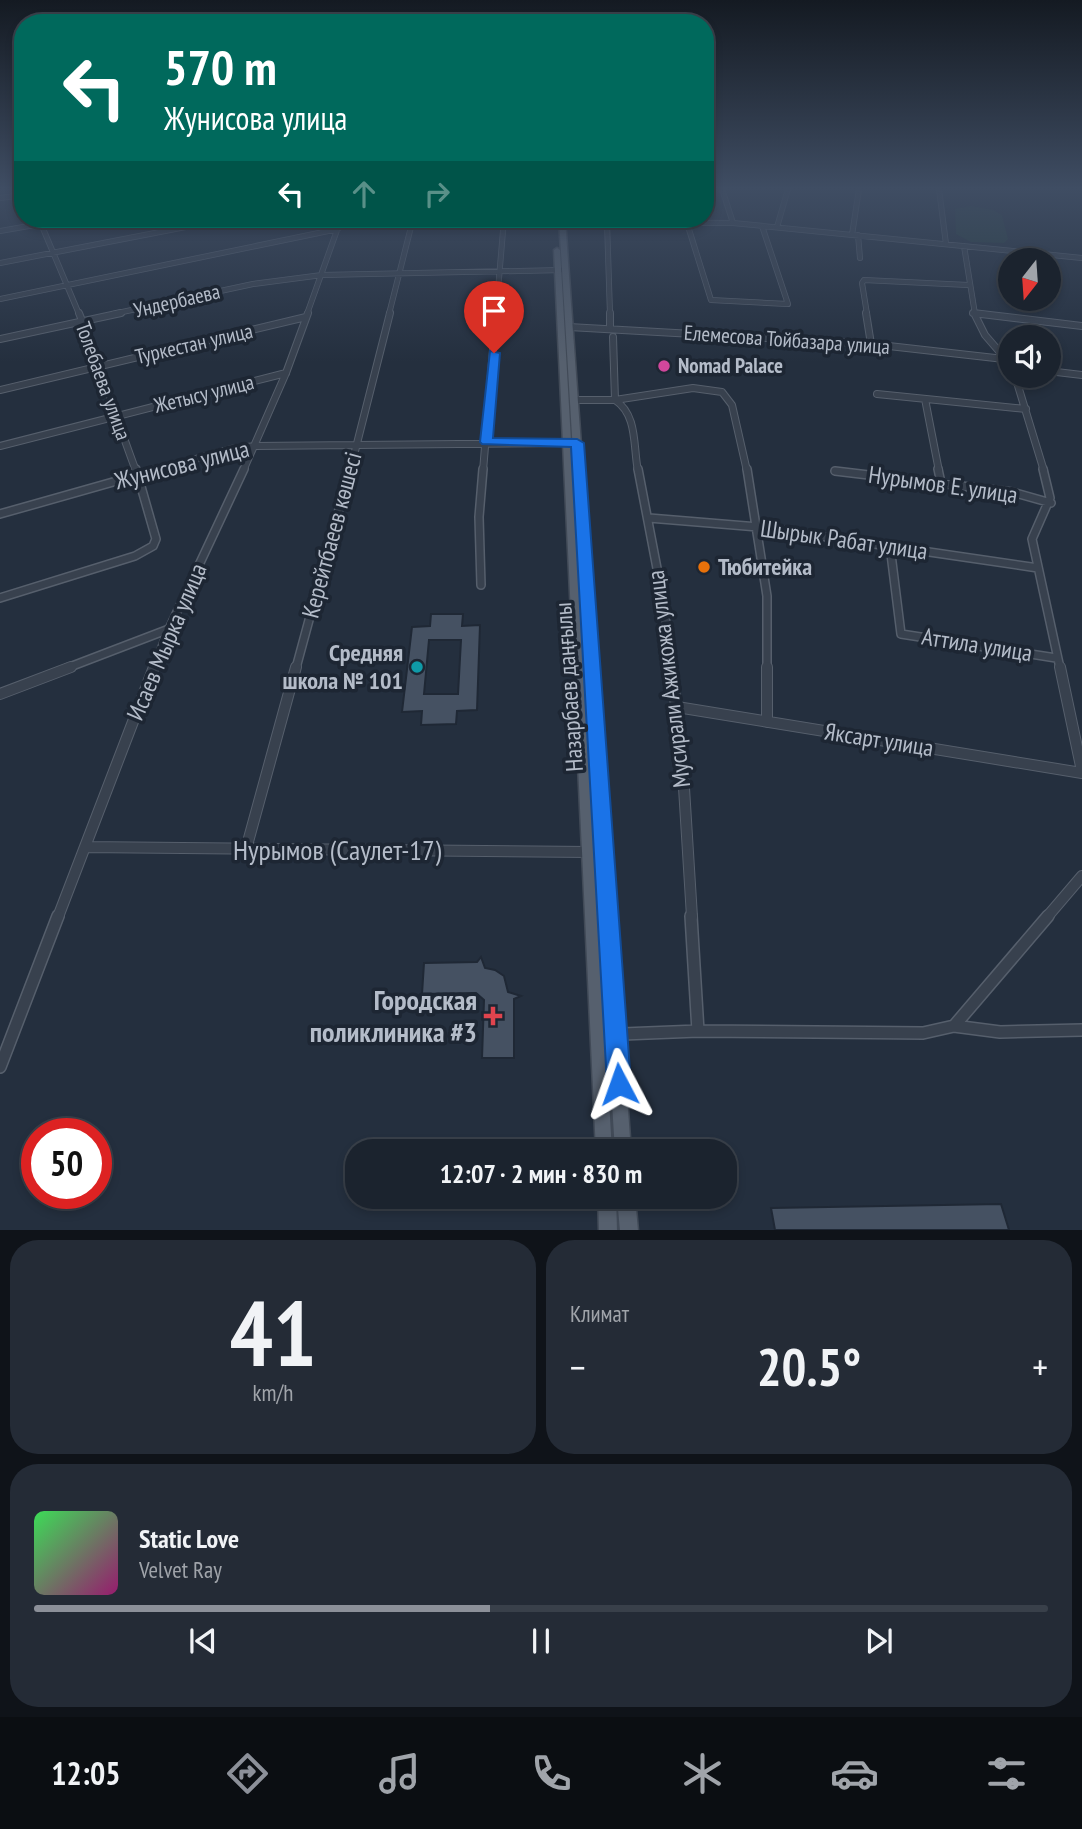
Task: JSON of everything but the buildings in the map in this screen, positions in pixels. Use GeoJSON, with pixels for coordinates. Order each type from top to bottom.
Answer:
{"type":"FeatureCollection","features":[{"type":"Feature","properties":{"kind":"main road","name":"Назарбаев даңғылы"},"geometry":{"type":"LineString","coordinates":[[561,246],[603,1139]]}},
{"type":"Feature","properties":{"kind":"main road","name":"Назарбаев даңғылы"},"geometry":{"type":"LineString","coordinates":[[562,270],[569,327],[574,400],[572,443],[623,1139]]}},
{"type":"Feature","properties":{"kind":"main road"},"geometry":{"type":"LineString","coordinates":[[607,1209],[608,1230]]}},
{"type":"Feature","properties":{"kind":"main road"},"geometry":{"type":"LineString","coordinates":[[627,1209],[629,1230]]}},
{"type":"Feature","properties":{"kind":"street","name":"Толебаева улица"},"geometry":{"type":"LineString","coordinates":[[0,597],[135,556],[153,546],[156,539],[138,475],[115,416],[101,366],[52,246]]}},
{"type":"Feature","properties":{"kind":"street"},"geometry":{"type":"LineString","coordinates":[[0,263],[88,246]]}},
{"type":"Feature","properties":{"kind":"street"},"geometry":{"type":"LineString","coordinates":[[0,299],[254,246]]}},
{"type":"Feature","properties":{"kind":"street","name":"Исаев Мырка улица"},"geometry":{"type":"LineString","coordinates":[[0,1067],[169,629],[255,446],[286,373],[332,246]]}},
{"type":"Feature","properties":{"kind":"street","name":"Керейтбаеев көшесі"},"geometry":{"type":"LineString","coordinates":[[246,849],[357,444],[407,246]]}},
{"type":"Feature","properties":{"kind":"street"},"geometry":{"type":"LineString","coordinates":[[481,585],[479,517],[502,246]]}},
{"type":"Feature","properties":{"kind":"street","name":"Мусирали Ажикожа улица"},"geometry":{"type":"LineString","coordinates":[[608,246],[615,400],[624,404],[629,411],[634,454],[649,519],[677,707],[698,1031]]}},
{"type":"Feature","properties":{"kind":"street"},"geometry":{"type":"LineString","coordinates":[[694,246],[711,300],[788,304],[769,246]]}},
{"type":"Feature","properties":{"kind":"street"},"geometry":{"type":"LineString","coordinates":[[859,246],[860,258]]}},
{"type":"Feature","properties":{"kind":"street"},"geometry":{"type":"LineString","coordinates":[[964,246],[974,320],[998,353]]}},
{"type":"Feature","properties":{"kind":"street"},"geometry":{"type":"LineString","coordinates":[[968,246],[1082,258]]}},
{"type":"Feature","properties":{"kind":"street","name":"Ундербаева"},"geometry":{"type":"LineString","coordinates":[[0,339],[253,284],[321,275],[400,271],[562,270]]}},
{"type":"Feature","properties":{"kind":"street"},"geometry":{"type":"LineString","coordinates":[[870,344],[862,283],[864,280],[968,285]]}},
{"type":"Feature","properties":{"kind":"street"},"geometry":{"type":"LineString","coordinates":[[972,313],[1082,326]]}},
{"type":"Feature","properties":{"kind":"street","name":"Туркестан улица"},"geometry":{"type":"LineString","coordinates":[[0,390],[306,317]]}},
{"type":"Feature","properties":{"kind":"street","name":"Елемесова Тойбазара улица"},"geometry":{"type":"LineString","coordinates":[[569,327],[612,333],[870,344],[998,358]]}},
{"type":"Feature","properties":{"kind":"street","name":"Жетысу улица"},"geometry":{"type":"LineString","coordinates":[[0,446],[286,373]]}},
{"type":"Feature","properties":{"kind":"street"},"geometry":{"type":"LineString","coordinates":[[1061,373],[1082,375]]}},
{"type":"Feature","properties":{"kind":"street"},"geometry":{"type":"LineString","coordinates":[[574,400],[615,400],[693,388],[722,392],[733,405],[745,455],[768,596],[767,722]]}},
{"type":"Feature","properties":{"kind":"street"},"geometry":{"type":"LineString","coordinates":[[1019,388],[1050,491],[1051,503],[1032,539],[1082,772]]}},
{"type":"Feature","properties":{"kind":"street"},"geometry":{"type":"LineString","coordinates":[[877,394],[1026,409]]}},
{"type":"Feature","properties":{"kind":"street"},"geometry":{"type":"LineString","coordinates":[[925,399],[942,483]]}},
{"type":"Feature","properties":{"kind":"street","name":"Жунисова улица"},"geometry":{"type":"LineString","coordinates":[[0,514],[231,449],[255,446],[572,443]]}},
{"type":"Feature","properties":{"kind":"street","name":"Нурымов Е. улица"},"geometry":{"type":"LineString","coordinates":[[835,471],[1012,492],[1051,503]]}},
{"type":"Feature","properties":{"kind":"street","name":"Шырык Рабат улица"},"geometry":{"type":"LineString","coordinates":[[649,519],[758,527],[1038,568]]}},
{"type":"Feature","properties":{"kind":"street","name":"Аттила улица"},"geometry":{"type":"LineString","coordinates":[[890,546],[901,634],[1056,658]]}},
{"type":"Feature","properties":{"kind":"street"},"geometry":{"type":"LineString","coordinates":[[0,694],[169,629]]}},
{"type":"Feature","properties":{"kind":"street","name":"Яксарт улица"},"geometry":{"type":"LineString","coordinates":[[677,707],[1082,772]]}},
{"type":"Feature","properties":{"kind":"street","name":"Нурымов (Саулет-17)"},"geometry":{"type":"LineString","coordinates":[[85,847],[589,852]]}},
{"type":"Feature","properties":{"kind":"street"},"geometry":{"type":"LineString","coordinates":[[954,1026],[1082,876]]}},
{"type":"Feature","properties":{"kind":"street"},"geometry":{"type":"LineString","coordinates":[[598,1035],[698,1031],[923,1033],[954,1026],[1000,1032],[1082,1030]]}},
{"type":"Feature","properties":{"kind":"place","name":"Nomad Palace"},"geometry":{"type":"Point","coordinates":[664,366]}},
{"type":"Feature","properties":{"kind":"place","name":"Тюбитейка"},"geometry":{"type":"Point","coordinates":[704,567]}},
{"type":"Feature","properties":{"kind":"place","name":"Средняя школа № 101"},"geometry":{"type":"Point","coordinates":[417,667]}},
{"type":"Feature","properties":{"kind":"place","name":"Городская поликлиника #3"},"geometry":{"type":"Point","coordinates":[493,1016]}},
{"type":"Feature","properties":{"kind":"route"},"geometry":{"type":"LineString","coordinates":[[494,353],[487,442],[577,443],[619,1084]]}}]}
